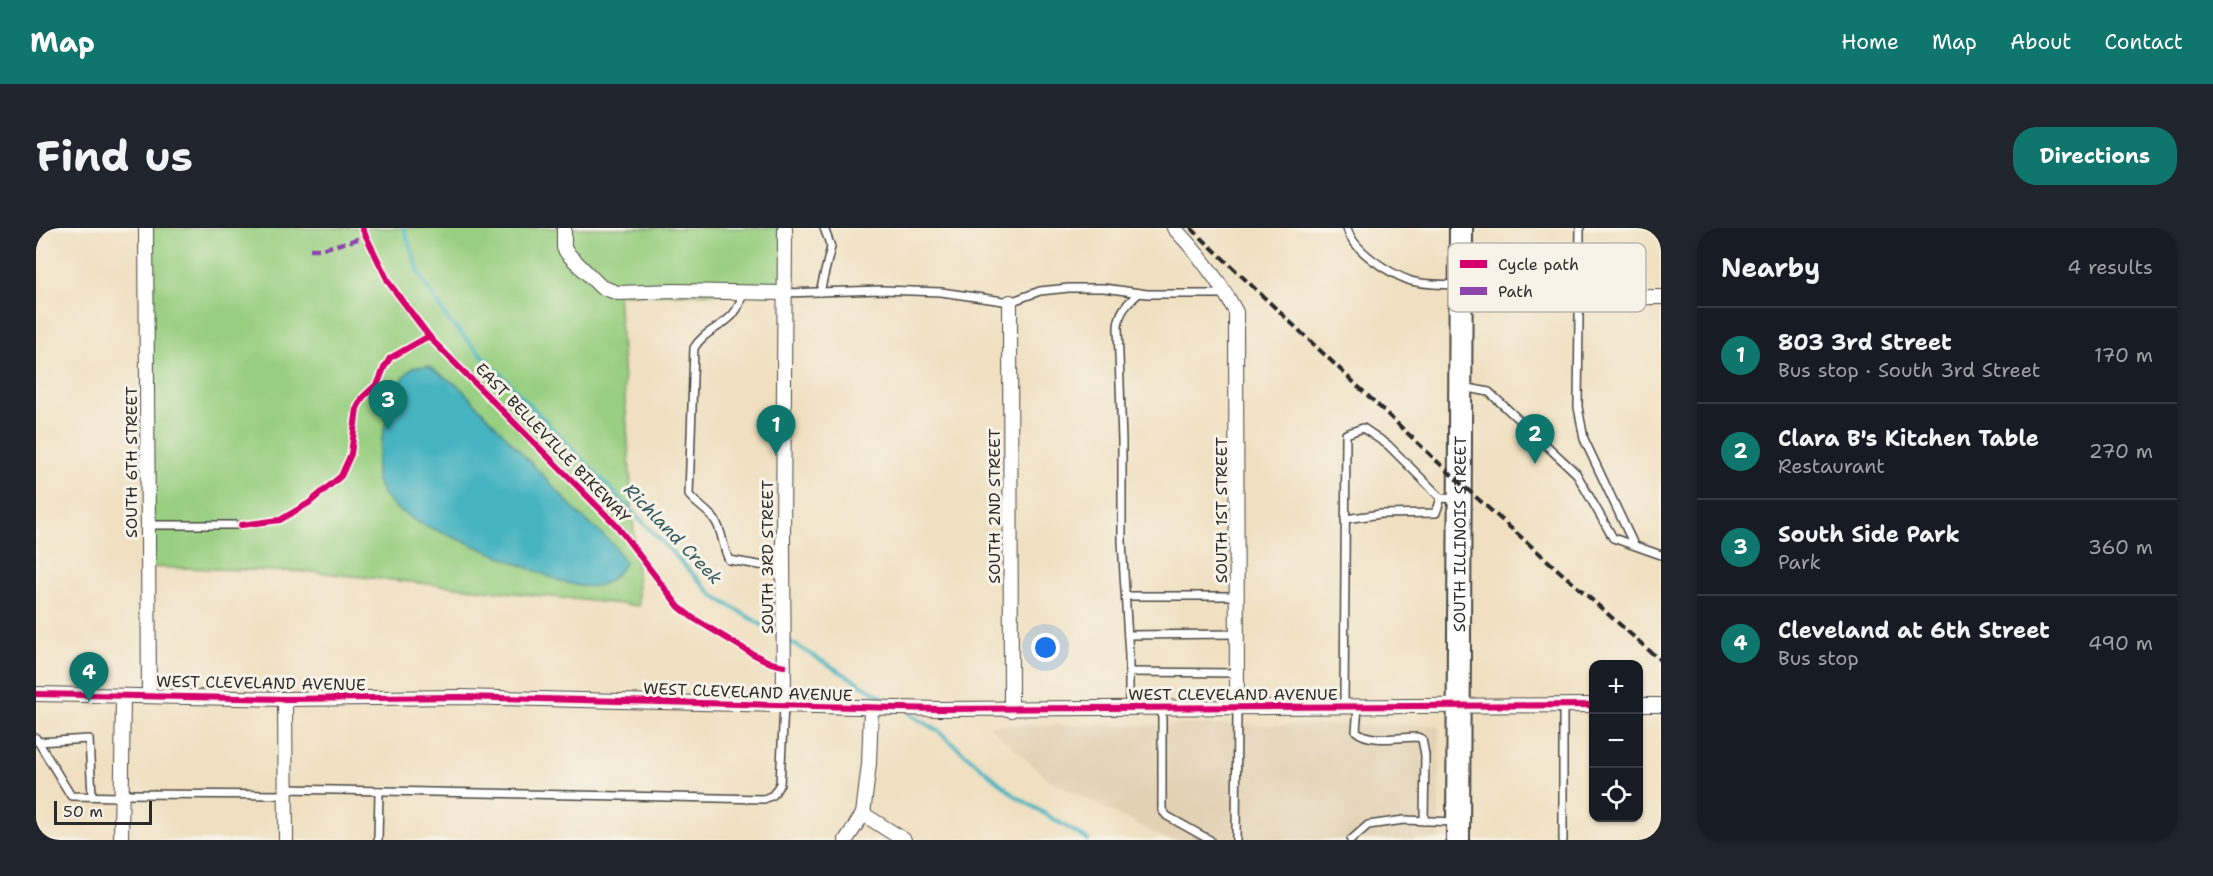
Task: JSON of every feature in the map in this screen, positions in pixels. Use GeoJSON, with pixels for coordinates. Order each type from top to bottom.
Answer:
{"type":"FeatureCollection","features":[{"type":"Feature","properties":{"kind":"main road","name":"SOUTH ILLINOIS STREET"},"geometry":{"type":"LineString","coordinates":[[1458,831],[1458,706],[1450,498],[1460,386],[1461,312]]}},
{"type":"Feature","properties":{"kind":"street","name":"SOUTH 6TH STREET"},"geometry":{"type":"LineString","coordinates":[[146,228],[149,696]]}},
{"type":"Feature","properties":{"kind":"street"},"geometry":{"type":"LineString","coordinates":[[564,228],[564,248],[567,253],[608,291],[618,293],[674,291],[785,293]]}},
{"type":"Feature","properties":{"kind":"street","name":"SOUTH 3RD STREET"},"geometry":{"type":"LineString","coordinates":[[784,706],[785,228]]}},
{"type":"Feature","properties":{"kind":"street"},"geometry":{"type":"LineString","coordinates":[[1174,228],[1226,294]]}},
{"type":"Feature","properties":{"kind":"street","name":"SOUTH 1ST STREET"},"geometry":{"type":"LineString","coordinates":[[1226,294],[1236,312],[1237,707]]}},
{"type":"Feature","properties":{"kind":"street"},"geometry":{"type":"LineString","coordinates":[[1646,297],[1661,297]]}},
{"type":"Feature","properties":{"kind":"street","name":"SOUTH 2ND STREET"},"geometry":{"type":"LineString","coordinates":[[1010,302],[1011,710]]}},
{"type":"Feature","properties":{"kind":"street","name":"WEST CLEVELAND AVENUE"},"geometry":{"type":"LineString","coordinates":[[36,694],[285,699],[461,697],[1011,710],[1589,705]]}},
{"type":"Feature","properties":{"kind":"street"},"geometry":{"type":"LineString","coordinates":[[121,840],[123,696]]}},
{"type":"Feature","properties":{"kind":"street"},"geometry":{"type":"LineString","coordinates":[[285,699],[286,840]]}},
{"type":"Feature","properties":{"kind":"street"},"geometry":{"type":"LineString","coordinates":[[1643,705],[1661,705]]}},
{"type":"Feature","properties":{"kind":"street"},"geometry":{"type":"LineString","coordinates":[[846,840],[863,814],[870,764],[874,708]]}},
{"type":"Feature","properties":{"kind":"street"},"geometry":{"type":"LineString","coordinates":[[863,814],[904,840]]}},
{"type":"Feature","properties":{"kind":"lane"},"geometry":{"type":"LineString","coordinates":[[820,292],[831,247],[824,228]]}},
{"type":"Feature","properties":{"kind":"lane"},"geometry":{"type":"LineString","coordinates":[[1347,228],[1350,238],[1382,267],[1412,281],[1448,289]]}},
{"type":"Feature","properties":{"kind":"lane"},"geometry":{"type":"LineString","coordinates":[[785,293],[882,290],[941,292],[1010,302],[1040,291],[1069,288],[1104,288],[1139,293],[1226,294]]}},
{"type":"Feature","properties":{"kind":"lane"},"geometry":{"type":"LineString","coordinates":[[742,292],[741,303],[732,317],[698,342],[694,348],[689,495],[714,519],[719,527],[724,551],[729,560],[783,569]]}},
{"type":"Feature","properties":{"kind":"lane"},"geometry":{"type":"LineString","coordinates":[[1129,708],[1128,635],[1122,541],[1122,441],[1118,327],[1121,312],[1126,304],[1139,293]]}},
{"type":"Feature","properties":{"kind":"lane"},"geometry":{"type":"LineString","coordinates":[[1580,312],[1578,407],[1584,439],[1634,545]]}},
{"type":"Feature","properties":{"kind":"lane"},"geometry":{"type":"LineString","coordinates":[[1460,386],[1489,392],[1576,473],[1613,538],[1661,555]]}},
{"type":"Feature","properties":{"kind":"lane"},"geometry":{"type":"LineString","coordinates":[[1345,519],[1381,514],[1436,513],[1450,498],[1363,428],[1346,434],[1345,519],[1351,706],[1356,731],[1360,735],[1371,737],[1417,737],[1422,739],[1425,755],[1424,821]]}},
{"type":"Feature","properties":{"kind":"lane"},"geometry":{"type":"LineString","coordinates":[[148,525],[241,525]]}},
{"type":"Feature","properties":{"kind":"lane"},"geometry":{"type":"LineString","coordinates":[[1126,596],[1237,596]]}},
{"type":"Feature","properties":{"kind":"lane"},"geometry":{"type":"LineString","coordinates":[[1128,635],[1237,634]]}},
{"type":"Feature","properties":{"kind":"lane"},"geometry":{"type":"LineString","coordinates":[[1129,672],[1237,673]]}},
{"type":"Feature","properties":{"kind":"lane"},"geometry":{"type":"LineString","coordinates":[[1563,705],[1563,840]]}},
{"type":"Feature","properties":{"kind":"lane"},"geometry":{"type":"LineString","coordinates":[[37,740],[71,796],[379,791],[764,799],[773,795],[780,784],[784,706]]}},
{"type":"Feature","properties":{"kind":"lane"},"geometry":{"type":"LineString","coordinates":[[1236,840],[1237,707]]}},
{"type":"Feature","properties":{"kind":"lane"},"geometry":{"type":"LineString","coordinates":[[1162,708],[1162,810],[1167,816],[1210,840]]}},
{"type":"Feature","properties":{"kind":"lane"},"geometry":{"type":"LineString","coordinates":[[37,740],[89,739],[92,796]]}},
{"type":"Feature","properties":{"kind":"lane"},"geometry":{"type":"LineString","coordinates":[[378,840],[379,791]]}},
{"type":"Feature","properties":{"kind":"lane"},"geometry":{"type":"LineString","coordinates":[[1351,840],[1368,825],[1404,820],[1424,821],[1458,831]]}},
{"type":"Feature","properties":{"kind":"shaded area"},"geometry":{"type":"Polygon","coordinates":[[[988,725],[1439,725],[1439,840],[1168,840],[1048,779],[988,725]]]}},
{"type":"Feature","properties":{"kind":"green space"},"geometry":{"type":"Polygon","coordinates":[[[149,228],[784,228],[785,293],[618,294],[639,606],[315,572],[148,567],[149,228]]]}},
{"type":"Feature","properties":{"kind":"water"},"geometry":{"type":"Polygon","coordinates":[[[428,366],[460,387],[581,516],[614,545],[625,563],[611,579],[589,587],[560,581],[419,523],[397,509],[383,494],[376,479],[376,465],[390,405],[397,387],[406,374],[414,367],[428,366]]]}},
{"type":"Feature","properties":{"kind":"waterway","name":"Richland Creek"},"geometry":{"type":"LineString","coordinates":[[404,228],[420,275],[449,321],[714,596],[780,636]]}},
{"type":"Feature","properties":{"kind":"waterway","name":"Richland Creek"},"geometry":{"type":"LineString","coordinates":[[787,640],[891,702]]}},
{"type":"Feature","properties":{"kind":"waterway","name":"Richland Creek"},"geometry":{"type":"LineString","coordinates":[[910,714],[938,731],[1014,795],[1088,840]]}},
{"type":"Feature","properties":{"kind":"railway"},"geometry":{"type":"LineString","coordinates":[[1191,228],[1460,483],[1661,661]]}},
{"type":"Feature","properties":{"kind":"marked path"},"geometry":{"type":"LineString","coordinates":[[310,249],[322,249],[365,237]]}},
{"type":"Feature","properties":{"kind":"cycle path","name":"EAST BELLEVILLE BIKEWAY"},"geometry":{"type":"LineString","coordinates":[[362,228],[389,283],[432,340],[617,526],[679,607],[751,653],[771,663],[784,666]]}},
{"type":"Feature","properties":{"kind":"cycle path"},"geometry":{"type":"LineString","coordinates":[[241,525],[280,520],[309,503],[341,476],[351,454],[357,408],[363,397],[378,383],[390,358],[429,336]]}},
{"type":"Feature","properties":{"kind":"cycle path"},"geometry":{"type":"LineString","coordinates":[[36,694],[285,699],[461,697],[939,709],[1589,705]]}},
{"type":"Feature","properties":{"kind":"place","name":"South Side Park"},"geometry":{"type":"Point","coordinates":[388,430]}},
{"type":"Feature","properties":{"kind":"place","name":"803 3rd Street"},"geometry":{"type":"Point","coordinates":[776,455]}},
{"type":"Feature","properties":{"kind":"place","name":"Clara B's Kitchen Table"},"geometry":{"type":"Point","coordinates":[1535,464]}},
{"type":"Feature","properties":{"kind":"place","name":"Cleveland at 6th Street"},"geometry":{"type":"Point","coordinates":[89,702]}}]}
